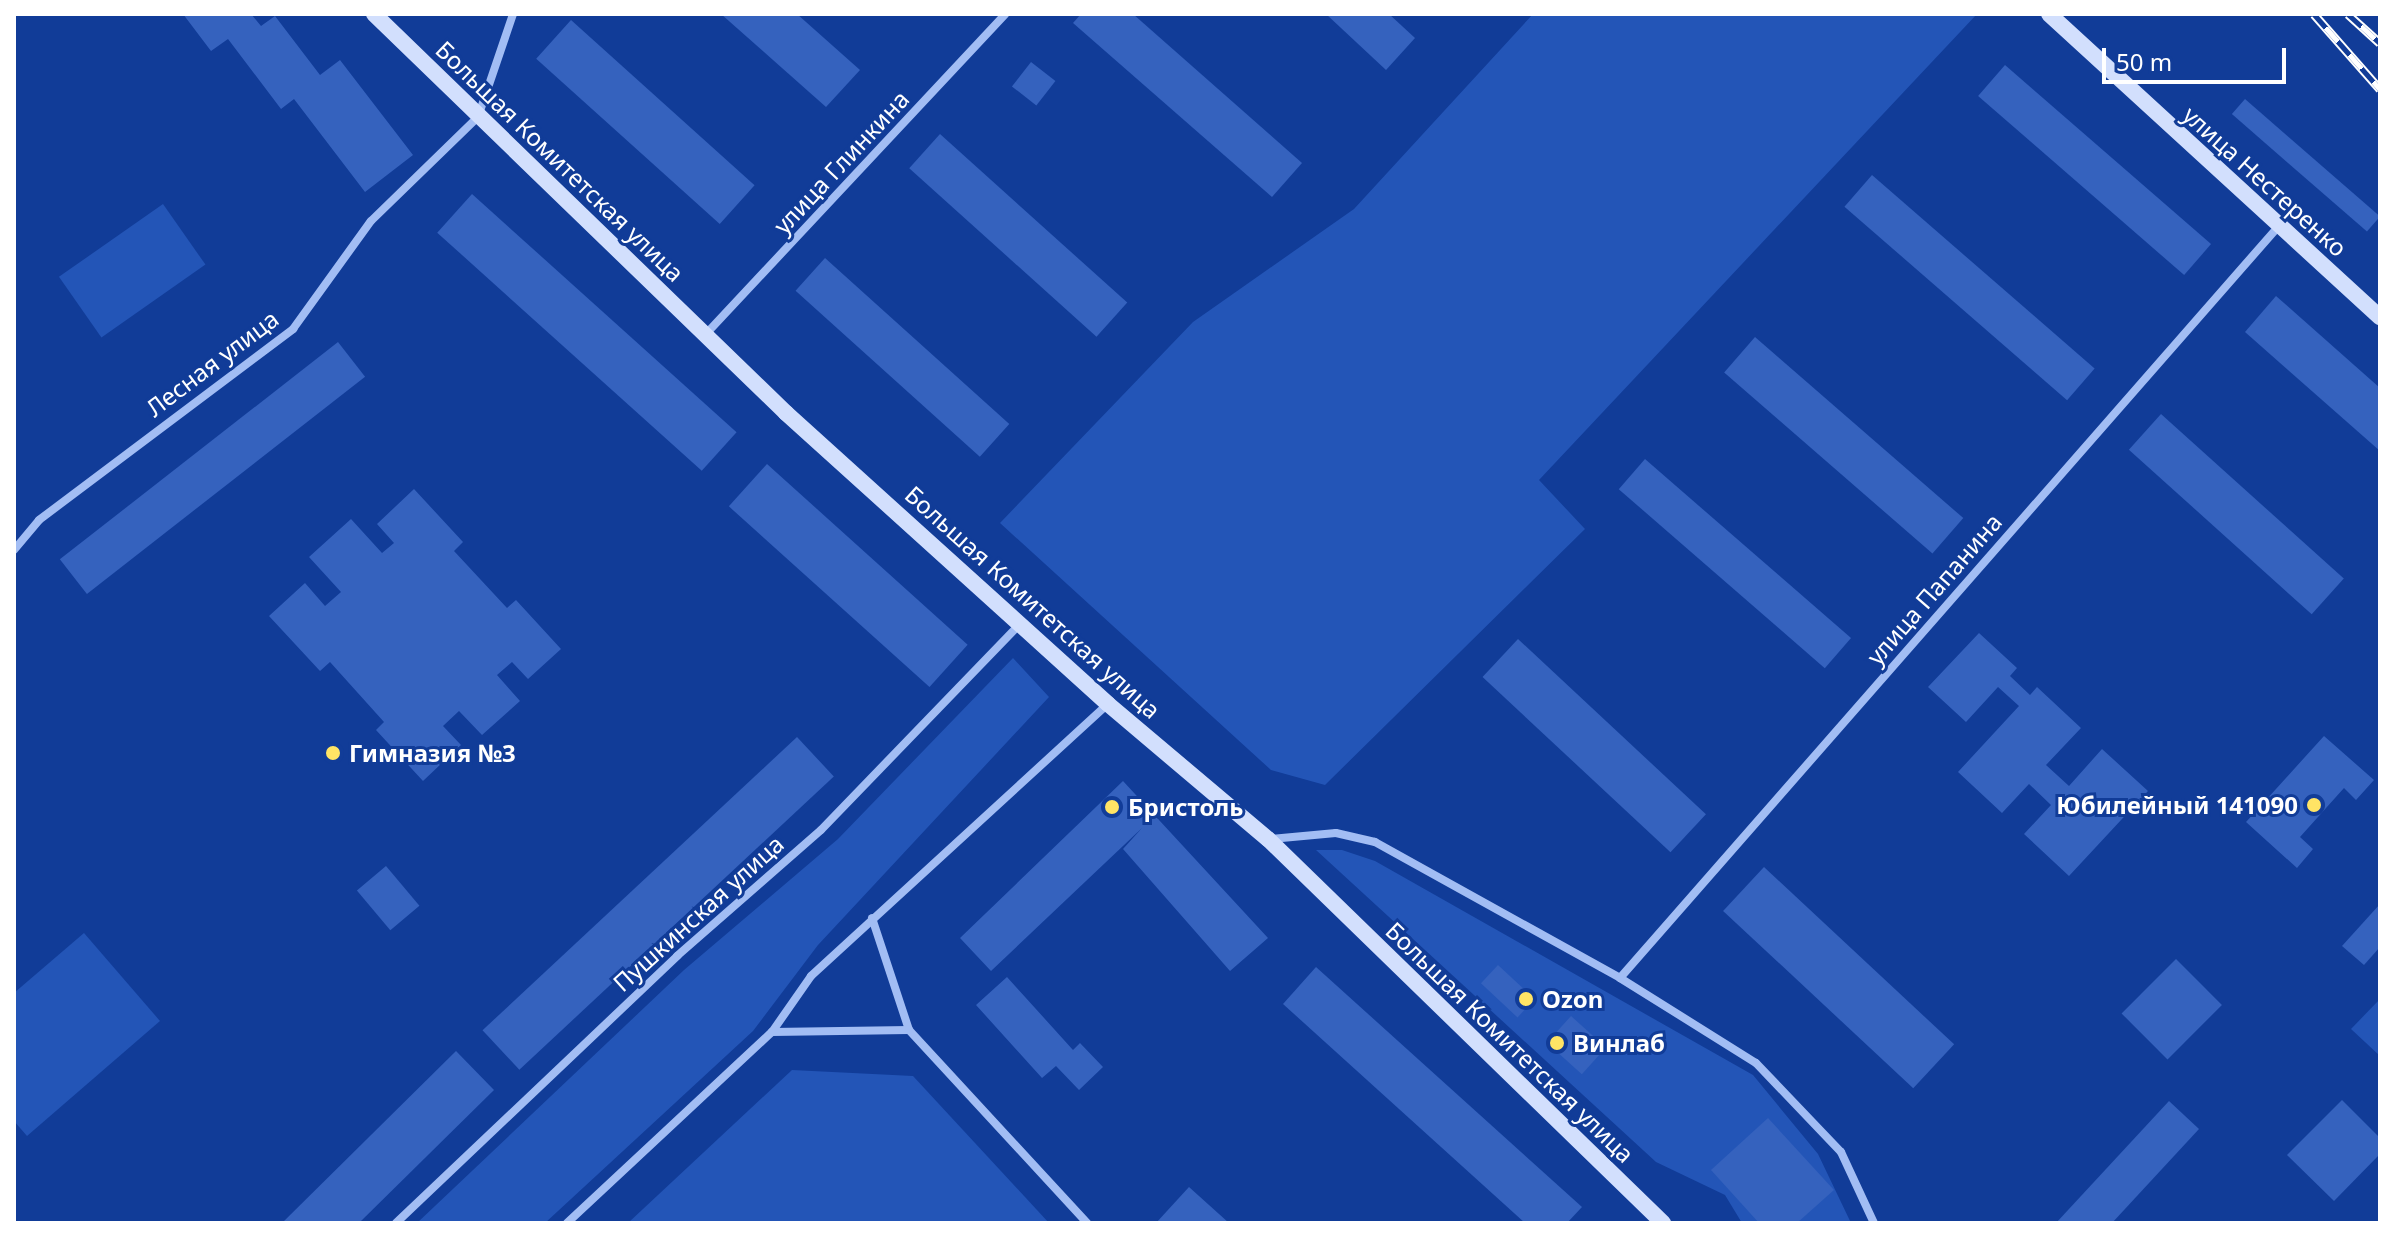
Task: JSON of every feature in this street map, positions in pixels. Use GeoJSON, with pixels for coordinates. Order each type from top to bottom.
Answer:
{"type":"FeatureCollection","features":[{"type":"Feature","properties":{"kind":"street","name":"Большая Комитетская улица"},"geometry":{"type":"LineString","coordinates":[[374,14],[704,336],[1108,704],[1268,839],[1663,1223]]}},
{"type":"Feature","properties":{"kind":"street"},"geometry":{"type":"LineString","coordinates":[[478,117],[498,71],[513,14]]}},
{"type":"Feature","properties":{"kind":"street","name":"улица Глинкина"},"geometry":{"type":"LineString","coordinates":[[704,336],[1005,14]]}},
{"type":"Feature","properties":{"kind":"street","name":"улица Нестеренко"},"geometry":{"type":"LineString","coordinates":[[2049,14],[2278,227],[2380,317]]}},
{"type":"Feature","properties":{"kind":"street","name":"Лесная улица"},"geometry":{"type":"LineString","coordinates":[[14,550],[39,520],[293,329],[371,221],[478,117]]}},
{"type":"Feature","properties":{"kind":"street","name":"улица Папанина"},"geometry":{"type":"LineString","coordinates":[[1620,978],[2278,227]]}},
{"type":"Feature","properties":{"kind":"street","name":"Пушкинская улица"},"geometry":{"type":"LineString","coordinates":[[396,1223],[677,956],[821,830],[1020,624]]}},
{"type":"Feature","properties":{"kind":"street"},"geometry":{"type":"LineString","coordinates":[[567,1223],[772,1032],[811,976],[1108,704]]}},
{"type":"Feature","properties":{"kind":"street"},"geometry":{"type":"LineString","coordinates":[[1268,839],[1336,833],[1375,842],[1620,978],[1756,1063],[1789,1093],[1841,1152],[1874,1223]]}},
{"type":"Feature","properties":{"kind":"street"},"geometry":{"type":"LineString","coordinates":[[872,918],[909,1030],[1087,1223]]}},
{"type":"Feature","properties":{"kind":"street"},"geometry":{"type":"LineString","coordinates":[[772,1032],[909,1030]]}},
{"type":"Feature","properties":{"kind":"shaded area"},"geometry":{"type":"Polygon","coordinates":[[[1533,14],[1977,14],[1539,480],[1585,529],[1325,785],[1271,770],[1000,523],[1193,322],[1354,209],[1533,14]]]}},
{"type":"Feature","properties":{"kind":"shaded area"},"geometry":{"type":"Polygon","coordinates":[[[163,204],[205,265],[101,337],[59,277],[163,204]]]}},
{"type":"Feature","properties":{"kind":"shaded area"},"geometry":{"type":"Polygon","coordinates":[[[1013,658],[1049,697],[818,945],[753,1031],[545,1223],[417,1223],[684,970],[838,839],[1013,658]]]}},
{"type":"Feature","properties":{"kind":"shaded area"},"geometry":{"type":"Polygon","coordinates":[[[1316,850],[1342,850],[1375,861],[1753,1075],[1818,1154],[1851,1223],[1742,1223],[1725,1195],[1656,1162],[1316,850]]]}},
{"type":"Feature","properties":{"kind":"shaded area"},"geometry":{"type":"Polygon","coordinates":[[[84,933],[160,1021],[27,1136],[14,1121],[14,993],[84,933]]]}},
{"type":"Feature","properties":{"kind":"shaded area"},"geometry":{"type":"Polygon","coordinates":[[[2380,999],[2380,1056],[2351,1029],[2380,999]]]}},
{"type":"Feature","properties":{"kind":"shaded area"},"geometry":{"type":"Polygon","coordinates":[[[792,1070],[913,1076],[1049,1223],[628,1223],[792,1070]]]}},
{"type":"Feature","properties":{"kind":"building"},"geometry":{"type":"Polygon","coordinates":[[[183,14],[251,14],[261,26],[275,16],[320,75],[340,60],[413,155],[365,192],[294,99],[281,109],[228,39],[211,51],[183,14]]]}},
{"type":"Feature","properties":{"kind":"building"},"geometry":{"type":"Polygon","coordinates":[[[721,14],[797,14],[860,70],[826,107],[721,14]]]}},
{"type":"Feature","properties":{"kind":"building"},"geometry":{"type":"Polygon","coordinates":[[[1081,14],[1133,14],[1302,163],[1272,197],[1073,23],[1081,14]]]}},
{"type":"Feature","properties":{"kind":"building"},"geometry":{"type":"Polygon","coordinates":[[[1326,14],[1389,14],[1415,38],[1386,70],[1326,14]]]}},
{"type":"Feature","properties":{"kind":"building"},"geometry":{"type":"Polygon","coordinates":[[[571,20],[755,185],[720,224],[536,59],[571,20]]]}},
{"type":"Feature","properties":{"kind":"building"},"geometry":{"type":"Polygon","coordinates":[[[1031,62],[1055,81],[1036,106],[1012,86],[1031,62]]]}},
{"type":"Feature","properties":{"kind":"building"},"geometry":{"type":"Polygon","coordinates":[[[2005,65],[2211,244],[2184,275],[1978,96],[2005,65]]]}},
{"type":"Feature","properties":{"kind":"building"},"geometry":{"type":"Polygon","coordinates":[[[2245,99],[2380,216],[2367,232],[2232,114],[2245,99]]]}},
{"type":"Feature","properties":{"kind":"building"},"geometry":{"type":"Polygon","coordinates":[[[940,134],[1127,303],[1096,337],[909,168],[940,134]]]}},
{"type":"Feature","properties":{"kind":"building"},"geometry":{"type":"Polygon","coordinates":[[[1872,175],[2095,369],[2067,400],[1844,207],[1872,175]]]}},
{"type":"Feature","properties":{"kind":"building"},"geometry":{"type":"Polygon","coordinates":[[[472,194],[737,432],[702,471],[437,233],[472,194]]]}},
{"type":"Feature","properties":{"kind":"building"},"geometry":{"type":"Polygon","coordinates":[[[825,258],[1009,424],[980,457],[796,291],[825,258]]]}},
{"type":"Feature","properties":{"kind":"building"},"geometry":{"type":"Polygon","coordinates":[[[2276,296],[2380,388],[2380,451],[2245,332],[2276,296]]]}},
{"type":"Feature","properties":{"kind":"building"},"geometry":{"type":"Polygon","coordinates":[[[1755,337],[1963,518],[1932,554],[1724,372],[1755,337]]]}},
{"type":"Feature","properties":{"kind":"building"},"geometry":{"type":"Polygon","coordinates":[[[338,342],[365,377],[87,594],[60,559],[338,342]]]}},
{"type":"Feature","properties":{"kind":"building"},"geometry":{"type":"Polygon","coordinates":[[[2161,414],[2344,579],[2312,614],[2129,450],[2161,414]]]}},
{"type":"Feature","properties":{"kind":"building"},"geometry":{"type":"Polygon","coordinates":[[[1645,459],[1851,638],[1825,668],[1619,489],[1645,459]]]}},
{"type":"Feature","properties":{"kind":"building"},"geometry":{"type":"Polygon","coordinates":[[[767,464],[968,645],[930,687],[729,506],[767,464]]]}},
{"type":"Feature","properties":{"kind":"building"},"geometry":{"type":"Polygon","coordinates":[[[414,489],[463,542],[454,551],[507,608],[516,600],[561,649],[528,679],[512,662],[497,675],[520,701],[482,735],[459,711],[443,726],[461,745],[423,781],[376,730],[384,722],[330,662],[320,671],[269,616],[305,583],[325,606],[341,592],[309,557],[351,519],[382,553],[394,543],[377,524],[414,489]]]}},
{"type":"Feature","properties":{"kind":"building"},"geometry":{"type":"Polygon","coordinates":[[[1979,633],[2017,668],[2010,676],[2030,695],[2037,687],[2081,728],[2046,765],[2069,786],[2102,749],[2148,791],[2069,876],[2024,834],[2051,805],[2029,784],[2002,813],[1958,772],[2019,706],[1998,687],[1966,722],[1928,687],[1979,633]]]}},
{"type":"Feature","properties":{"kind":"building"},"geometry":{"type":"Polygon","coordinates":[[[1518,639],[1706,814],[1670,852],[1483,677],[1518,639]]]}},
{"type":"Feature","properties":{"kind":"building"},"geometry":{"type":"Polygon","coordinates":[[[2324,736],[2374,780],[2356,800],[2344,788],[2300,837],[2313,849],[2297,868],[2246,822],[2324,736]]]}},
{"type":"Feature","properties":{"kind":"building"},"geometry":{"type":"Polygon","coordinates":[[[797,737],[834,776],[519,1070],[483,1030],[797,737]]]}},
{"type":"Feature","properties":{"kind":"building"},"geometry":{"type":"Polygon","coordinates":[[[1123,781],[1268,938],[1230,971],[1123,849],[1142,828],[991,971],[960,938],[1123,781]]]}},
{"type":"Feature","properties":{"kind":"building"},"geometry":{"type":"Polygon","coordinates":[[[386,866],[419,906],[390,930],[357,890],[386,866]]]}},
{"type":"Feature","properties":{"kind":"building"},"geometry":{"type":"Polygon","coordinates":[[[1764,867],[1954,1044],[1913,1088],[1723,911],[1764,867]]]}},
{"type":"Feature","properties":{"kind":"building"},"geometry":{"type":"Polygon","coordinates":[[[2380,904],[2380,947],[2364,965],[2342,946],[2380,904]]]}},
{"type":"Feature","properties":{"kind":"building"},"geometry":{"type":"Polygon","coordinates":[[[2176,959],[2222,1005],[2168,1059],[2122,1013],[2176,959]]]}},
{"type":"Feature","properties":{"kind":"building"},"geometry":{"type":"Polygon","coordinates":[[[1498,965],[1535,999],[1518,1017],[1481,983],[1498,965]]]}},
{"type":"Feature","properties":{"kind":"building"},"geometry":{"type":"Polygon","coordinates":[[[1316,967],[1582,1207],[1567,1223],[1525,1223],[1283,1004],[1316,967]]]}},
{"type":"Feature","properties":{"kind":"building"},"geometry":{"type":"Polygon","coordinates":[[[1007,977],[1073,1050],[1080,1043],[1103,1067],[1079,1090],[1056,1066],[1042,1078],[976,1005],[1007,977]]]}},
{"type":"Feature","properties":{"kind":"building"},"geometry":{"type":"Polygon","coordinates":[[[1571,1016],[1606,1047],[1582,1074],[1547,1043],[1571,1016]]]}},
{"type":"Feature","properties":{"kind":"building"},"geometry":{"type":"Polygon","coordinates":[[[456,1051],[494,1090],[359,1223],[282,1223],[456,1051]]]}},
{"type":"Feature","properties":{"kind":"building"},"geometry":{"type":"Polygon","coordinates":[[[2342,1100],[2380,1138],[2380,1154],[2334,1201],[2287,1155],[2342,1100]]]}},
{"type":"Feature","properties":{"kind":"building"},"geometry":{"type":"Polygon","coordinates":[[[2169,1101],[2199,1129],[2112,1223],[2056,1223],[2169,1101]]]}},
{"type":"Feature","properties":{"kind":"building"},"geometry":{"type":"Polygon","coordinates":[[[1768,1118],[1834,1190],[1797,1223],[1759,1223],[1711,1170],[1768,1118]]]}},
{"type":"Feature","properties":{"kind":"building"},"geometry":{"type":"Polygon","coordinates":[[[1189,1187],[1229,1223],[1156,1223],[1189,1187]]]}},
{"type":"Feature","properties":{"kind":"railway"},"geometry":{"type":"LineString","coordinates":[[2314,14],[2380,89]]}},
{"type":"Feature","properties":{"kind":"railway"},"geometry":{"type":"LineString","coordinates":[[2348,14],[2380,43]]}},
{"type":"Feature","properties":{"kind":"place","name":"Гимназия №3"},"geometry":{"type":"Point","coordinates":[333,753]}},
{"type":"Feature","properties":{"kind":"place","name":"Юбилейный 141090"},"geometry":{"type":"Point","coordinates":[2314,805]}},
{"type":"Feature","properties":{"kind":"place","name":"Бристоль"},"geometry":{"type":"Point","coordinates":[1112,807]}},
{"type":"Feature","properties":{"kind":"place","name":"Ozon"},"geometry":{"type":"Point","coordinates":[1526,999]}},
{"type":"Feature","properties":{"kind":"place","name":"Винлаб"},"geometry":{"type":"Point","coordinates":[1557,1043]}}]}
